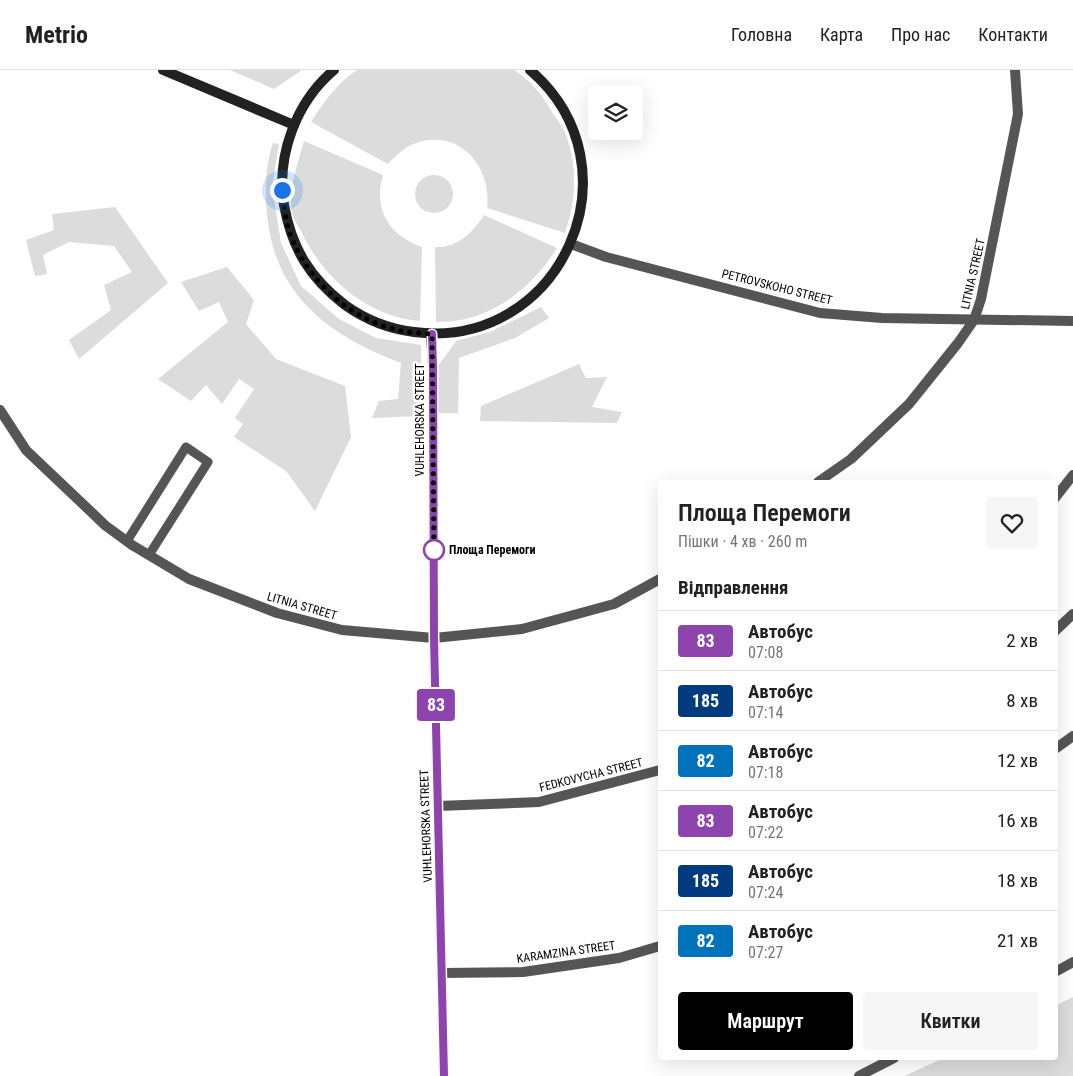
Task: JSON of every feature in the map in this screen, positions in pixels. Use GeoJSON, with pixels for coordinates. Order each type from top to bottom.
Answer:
{"type":"FeatureCollection","features":[{"type":"Feature","properties":{"kind":"main road"},"geometry":{"type":"LineString","coordinates":[[163,70],[294,125]]}},
{"type":"Feature","properties":{"kind":"main road"},"geometry":{"type":"LineString","coordinates":[[334,70],[311,95],[294,125],[285,152],[282,190],[288,228],[304,262],[328,292],[358,315],[394,329],[432,334],[466,330],[500,319],[529,300],[554,274],[571,244],[580,214],[584,182],[581,155],[573,129],[561,104],[542,80],[530,70]]}},
{"type":"Feature","properties":{"kind":"main road","name":"VUHLEHORSKA STREET"},"geometry":{"type":"LineString","coordinates":[[432,334],[434,638],[444,1076]]}},
{"type":"Feature","properties":{"kind":"street","name":"LITNIA STREET"},"geometry":{"type":"LineString","coordinates":[[821,480],[851,459],[909,404],[974,320],[981,299],[1018,114],[1015,70]]}},
{"type":"Feature","properties":{"kind":"street","name":"PETROVSKOHO STREET"},"geometry":{"type":"LineString","coordinates":[[571,244],[606,257],[820,313],[882,318],[1073,321]]}},
{"type":"Feature","properties":{"kind":"street","name":"LITNIA STREET"},"geometry":{"type":"LineString","coordinates":[[0,410],[26,450],[106,526],[127,541],[189,579],[277,613],[342,630],[434,638],[522,628],[614,604],[658,580]]}},
{"type":"Feature","properties":{"kind":"street"},"geometry":{"type":"LineString","coordinates":[[127,541],[186,447],[208,462],[149,555]]}},
{"type":"Feature","properties":{"kind":"street"},"geometry":{"type":"LineString","coordinates":[[1058,494],[1073,475]]}},
{"type":"Feature","properties":{"kind":"street"},"geometry":{"type":"LineString","coordinates":[[1058,628],[1073,614]]}},
{"type":"Feature","properties":{"kind":"street"},"geometry":{"type":"LineString","coordinates":[[1058,747],[1073,736]]}},
{"type":"Feature","properties":{"kind":"street","name":"FEDKOVYCHA STREET"},"geometry":{"type":"LineString","coordinates":[[438,806],[540,802],[658,771]]}},
{"type":"Feature","properties":{"kind":"street","name":"KARAMZINA STREET"},"geometry":{"type":"LineString","coordinates":[[443,973],[523,972],[619,958],[658,947]]}},
{"type":"Feature","properties":{"kind":"street"},"geometry":{"type":"LineString","coordinates":[[1058,970],[1073,962]]}},
{"type":"Feature","properties":{"kind":"street"},"geometry":{"type":"LineString","coordinates":[[859,1076],[890,1060]]}},
{"type":"Feature","properties":{"kind":"shaded area"},"geometry":{"type":"Polygon","coordinates":[[[230,70],[302,70],[274,89],[230,70]]]}},
{"type":"Feature","properties":{"kind":"shaded area"},"geometry":{"type":"Polygon","coordinates":[[[357,70],[514,70],[520,74],[536,88],[545,100],[563,129],[570,147],[574,184],[569,221],[565,233],[487,208],[484,178],[470,154],[459,146],[446,141],[432,140],[416,143],[404,149],[388,164],[311,122],[337,87],[357,70]]]}},
{"type":"Feature","properties":{"kind":"shaded area"},"geometry":{"type":"Polygon","coordinates":[[[304,141],[383,175],[380,199],[386,220],[401,236],[422,247],[420,321],[401,318],[366,304],[335,280],[311,250],[294,218],[291,204],[294,177],[304,141]]]}},
{"type":"Feature","properties":{"kind":"shaded area"},"geometry":{"type":"Polygon","coordinates":[[[273,143],[279,144],[272,187],[281,243],[301,286],[339,319],[376,338],[421,345],[421,416],[372,418],[379,401],[398,399],[401,363],[351,340],[330,326],[310,310],[294,291],[281,269],[272,244],[266,206],[267,170],[273,143]]]}},
{"type":"Feature","properties":{"kind":"shaded area"},"geometry":{"type":"Polygon","coordinates":[[[434,175],[448,180],[453,194],[448,208],[434,213],[420,208],[415,194],[420,180],[434,175]]]}},
{"type":"Feature","properties":{"kind":"shaded area"},"geometry":{"type":"Polygon","coordinates":[[[115,207],[168,283],[79,359],[69,340],[111,310],[104,285],[132,272],[114,246],[69,242],[43,255],[47,274],[35,276],[26,240],[54,230],[52,214],[115,207]]]}},
{"type":"Feature","properties":{"kind":"shaded area"},"geometry":{"type":"Polygon","coordinates":[[[484,215],[557,248],[535,277],[506,301],[473,317],[455,321],[436,322],[435,247],[451,245],[464,238],[475,228],[484,215]]]}},
{"type":"Feature","properties":{"kind":"shaded area"},"geometry":{"type":"Polygon","coordinates":[[[227,267],[254,300],[246,324],[276,359],[345,386],[351,437],[315,511],[286,471],[234,437],[243,424],[235,418],[254,389],[239,379],[222,404],[206,385],[191,401],[158,379],[228,322],[219,302],[199,311],[181,282],[227,267]]]}},
{"type":"Feature","properties":{"kind":"shaded area"},"geometry":{"type":"Polygon","coordinates":[[[541,307],[549,318],[515,338],[459,358],[458,413],[437,413],[439,365],[456,341],[490,332],[541,307]]]}},
{"type":"Feature","properties":{"kind":"shaded area"},"geometry":{"type":"Polygon","coordinates":[[[579,364],[586,378],[607,377],[592,407],[622,412],[617,423],[480,421],[481,406],[579,364]]]}},
{"type":"Feature","properties":{"kind":"shaded area"},"geometry":{"type":"Polygon","coordinates":[[[1073,997],[1073,1076],[904,1076],[940,1060],[1058,1060],[1058,1004],[1073,997]]]}},
{"type":"Feature","properties":{"kind":"bus line","name":"83"},"geometry":{"type":"LineString","coordinates":[[432,334],[434,638],[444,1076]]}},
{"type":"Feature","properties":{"kind":"place","name":"Площа Перемоги"},"geometry":{"type":"Point","coordinates":[434,550]}},
{"type":"Feature","properties":{"kind":"route"},"geometry":{"type":"LineString","coordinates":[[282,190],[288,228],[304,262],[328,292],[358,315],[394,329],[432,334],[434,550]]}}]}
